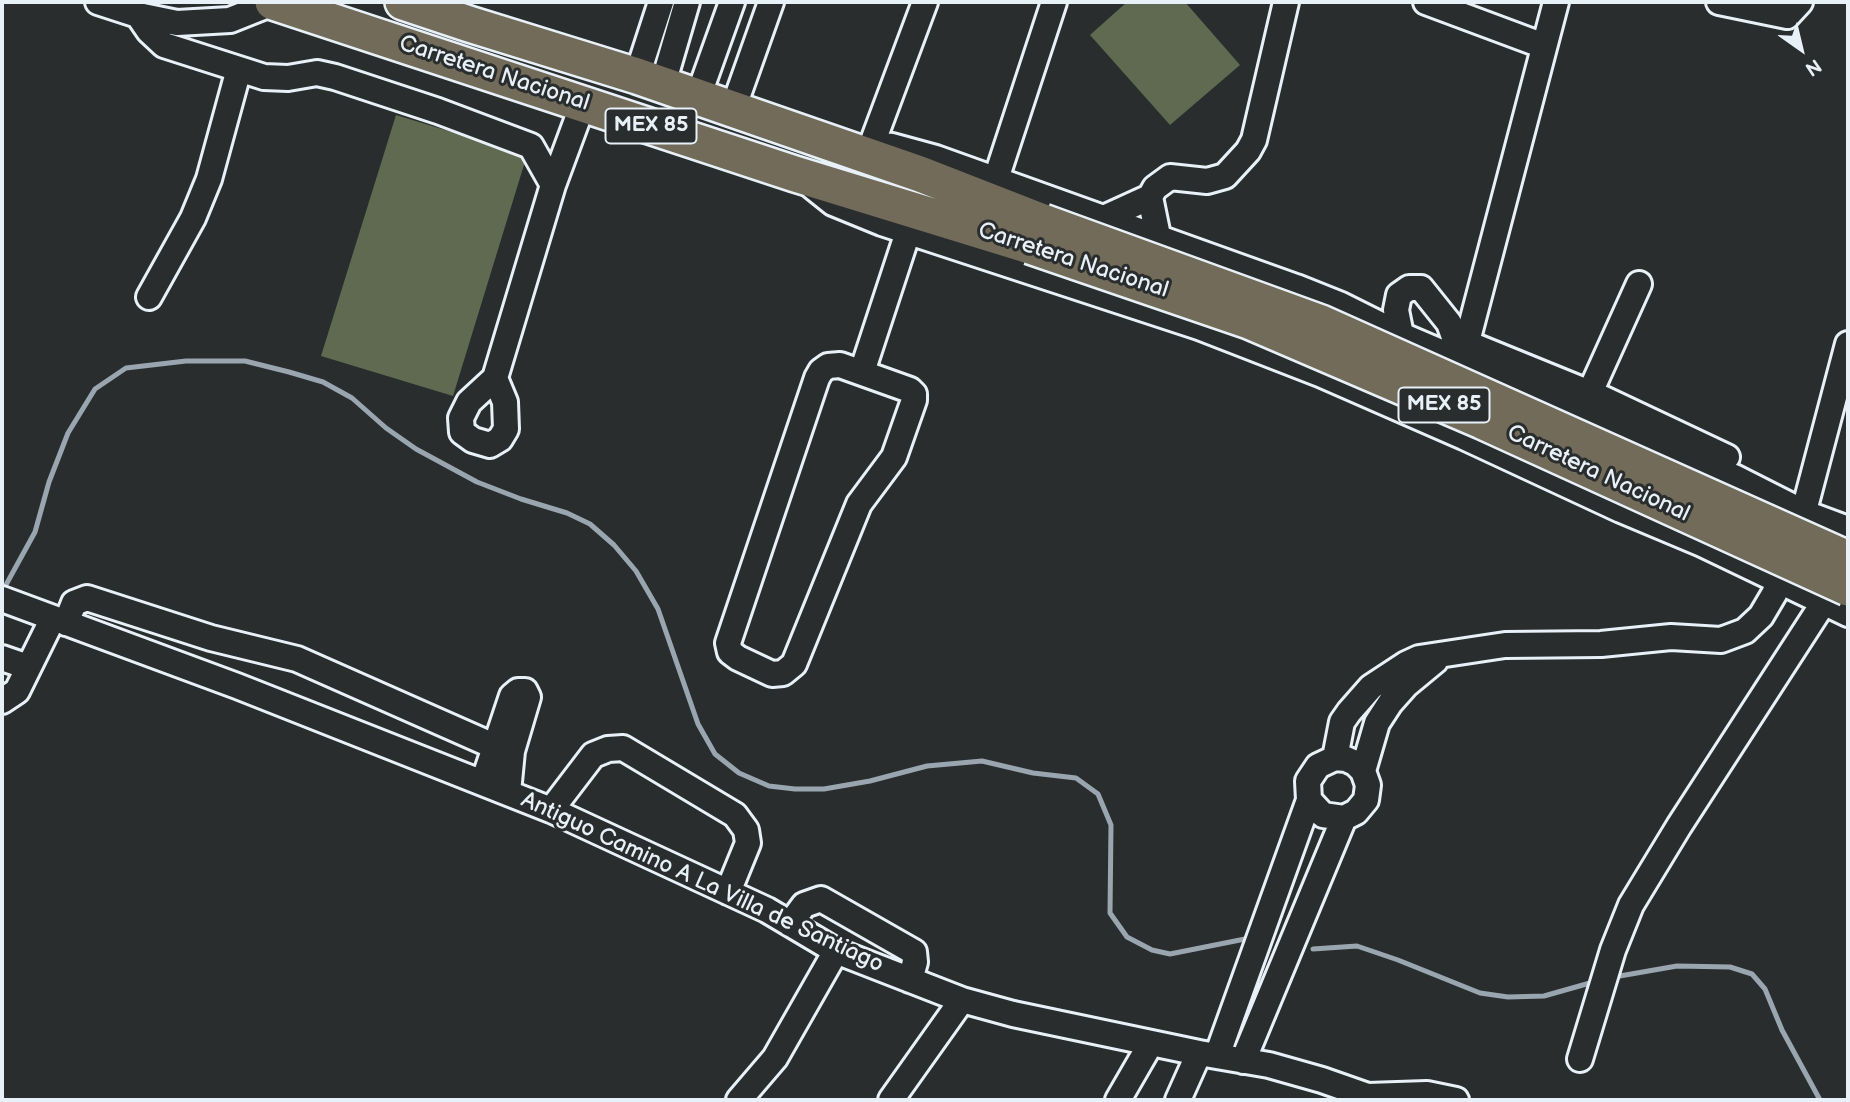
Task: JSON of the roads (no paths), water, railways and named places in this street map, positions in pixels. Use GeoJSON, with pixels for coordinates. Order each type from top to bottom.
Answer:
{"type":"FeatureCollection","features":[{"type":"Feature","properties":{"kind":"highway","name":"Carretera Nacional"},"geometry":{"type":"LineString","coordinates":[[274,2],[795,174],[1036,234],[1321,323],[1848,558]]}},
{"type":"Feature","properties":{"kind":"highway","name":"Carretera Nacional"},"geometry":{"type":"LineString","coordinates":[[403,2],[650,80],[920,174],[1036,234],[1249,321],[1482,421],[1841,604]]}},
{"type":"Feature","properties":{"kind":"street"},"geometry":{"type":"LineString","coordinates":[[99,2],[138,15],[177,23],[230,20],[274,2]]}},
{"type":"Feature","properties":{"kind":"street"},"geometry":{"type":"LineString","coordinates":[[650,80],[661,2]]}},
{"type":"Feature","properties":{"kind":"street"},"geometry":{"type":"LineString","coordinates":[[650,80],[687,2]]}},
{"type":"Feature","properties":{"kind":"street"},"geometry":{"type":"LineString","coordinates":[[698,97],[732,2]]}},
{"type":"Feature","properties":{"kind":"street"},"geometry":{"type":"LineString","coordinates":[[733,109],[771,2]]}},
{"type":"Feature","properties":{"kind":"street"},"geometry":{"type":"LineString","coordinates":[[872,144],[926,2]]}},
{"type":"Feature","properties":{"kind":"street"},"geometry":{"type":"LineString","coordinates":[[996,178],[1054,2]]}},
{"type":"Feature","properties":{"kind":"street"},"geometry":{"type":"LineString","coordinates":[[1104,218],[1150,197],[1155,188],[1170,177],[1206,181],[1225,176],[1248,151],[1254,140],[1286,2]]}},
{"type":"Feature","properties":{"kind":"street"},"geometry":{"type":"LineString","coordinates":[[1426,2],[1544,46]]}},
{"type":"Feature","properties":{"kind":"street"},"geometry":{"type":"LineString","coordinates":[[1461,347],[1556,2]]}},
{"type":"Feature","properties":{"kind":"street"},"geometry":{"type":"LineString","coordinates":[[1719,2],[1787,16],[1800,2]]}},
{"type":"Feature","properties":{"kind":"street"},"geometry":{"type":"LineString","coordinates":[[138,15],[149,31],[164,45],[264,77],[288,78],[317,73],[438,111],[531,146],[553,185]]}},
{"type":"Feature","properties":{"kind":"street"},"geometry":{"type":"LineString","coordinates":[[149,297],[192,219],[209,179],[239,69]]}},
{"type":"Feature","properties":{"kind":"street"},"geometry":{"type":"LineString","coordinates":[[495,378],[553,185],[583,104]]}},
{"type":"Feature","properties":{"kind":"street","name":"MEX 85"},"geometry":{"type":"LineString","coordinates":[[837,145],[892,146],[936,158],[1330,300],[1401,335],[1461,347],[1784,484],[1805,513]]}},
{"type":"Feature","properties":{"kind":"street","name":"MEX 85"},"geometry":{"type":"LineString","coordinates":[[795,174],[832,202],[908,232],[1199,327],[1320,374],[1702,544],[1779,582],[1841,604]]}},
{"type":"Feature","properties":{"kind":"street"},"geometry":{"type":"LineString","coordinates":[[1150,197],[1158,236]]}},
{"type":"Feature","properties":{"kind":"street"},"geometry":{"type":"LineString","coordinates":[[862,372],[908,232]]}},
{"type":"Feature","properties":{"kind":"street"},"geometry":{"type":"LineString","coordinates":[[1586,402],[1639,285]]}},
{"type":"Feature","properties":{"kind":"street"},"geometry":{"type":"LineString","coordinates":[[1401,335],[1396,310],[1399,295],[1409,288],[1421,288],[1436,304],[1461,347]]}},
{"type":"Feature","properties":{"kind":"street"},"geometry":{"type":"LineString","coordinates":[[1335,758],[1342,722],[1371,687],[1419,658],[1505,645],[1601,644],[1671,637],[1721,640],[1745,631],[1761,616],[1779,582],[1805,513],[1848,344]]}},
{"type":"Feature","properties":{"kind":"street"},"geometry":{"type":"LineString","coordinates":[[839,365],[862,372],[910,390],[914,394],[914,400],[894,457],[859,503],[794,664],[783,673],[772,674],[738,658],[730,652],[728,643],[821,371],[828,366],[839,365]]}},
{"type":"Feature","properties":{"kind":"street","name":"MEX 85"},"geometry":{"type":"LineString","coordinates":[[1586,402],[1805,513],[1848,529]]}},
{"type":"Feature","properties":{"kind":"street"},"geometry":{"type":"LineString","coordinates":[[1702,544],[1724,542],[1742,529],[1748,516],[1749,501],[1744,488],[1734,477]]}},
{"type":"Feature","properties":{"kind":"street","name":"MEX 85"},"geometry":{"type":"LineString","coordinates":[[1841,604],[1838,598],[1838,583],[1841,569],[1848,558]]}},
{"type":"Feature","properties":{"kind":"street"},"geometry":{"type":"LineString","coordinates":[[2,701],[16,691],[28,667],[74,603],[87,597],[211,638],[297,659],[504,749]]}},
{"type":"Feature","properties":{"kind":"street","name":"Antiguo Camino A La Villa de Santiago"},"geometry":{"type":"LineString","coordinates":[[5,601],[237,685],[508,792],[728,892],[836,951],[962,1000],[1013,1014],[1208,1055],[1269,1065],[1374,1098],[1427,1094],[1456,1100]]}},
{"type":"Feature","properties":{"kind":"street"},"geometry":{"type":"LineString","coordinates":[[1580,1059],[1631,905],[1679,827],[1841,604]]}},
{"type":"Feature","properties":{"kind":"street"},"geometry":{"type":"LineString","coordinates":[[1363,771],[1377,723],[1390,703],[1415,676],[1443,654]]}},
{"type":"Feature","properties":{"kind":"street"},"geometry":{"type":"LineString","coordinates":[[2,658],[28,667]]}},
{"type":"Feature","properties":{"kind":"street"},"geometry":{"type":"LineString","coordinates":[[551,810],[593,755],[623,748],[735,815],[746,830],[748,844],[728,892]]}},
{"type":"Feature","properties":{"kind":"street"},"geometry":{"type":"LineString","coordinates":[[484,783],[504,749]]}},
{"type":"Feature","properties":{"kind":"street"},"geometry":{"type":"LineString","coordinates":[[504,749],[508,792]]}},
{"type":"Feature","properties":{"kind":"street"},"geometry":{"type":"LineString","coordinates":[[1178,1100],[1208,1055],[1309,800],[1308,781],[1318,766],[1335,758],[1346,759],[1363,771],[1368,785],[1366,800],[1356,812],[1344,818],[1323,815],[1309,800]]}},
{"type":"Feature","properties":{"kind":"street"},"geometry":{"type":"LineString","coordinates":[[1243,1061],[1344,818]]}},
{"type":"Feature","properties":{"kind":"street"},"geometry":{"type":"LineString","coordinates":[[790,924],[804,905],[821,899],[914,951],[915,962],[910,980]]}},
{"type":"Feature","properties":{"kind":"street"},"geometry":{"type":"LineString","coordinates":[[739,1100],[775,1058],[836,951]]}},
{"type":"Feature","properties":{"kind":"street"},"geometry":{"type":"LineString","coordinates":[[891,1100],[962,1000]]}},
{"type":"Feature","properties":{"kind":"street"},"geometry":{"type":"LineString","coordinates":[[1118,1100],[1151,1043]]}},
{"type":"Feature","properties":{"kind":"waterway"},"geometry":{"type":"LineString","coordinates":[[2,592],[35,532],[49,482],[68,433],[95,389],[126,368],[186,361],[245,361],[289,372],[323,382],[352,398],[386,428],[416,449],[477,482],[567,513],[590,524],[614,545],[636,571],[658,609],[698,724],[715,754],[739,773],[769,786],[824,789],[870,781],[927,766],[982,761],[1033,773],[1076,778],[1098,794],[1111,825],[1110,913],[1127,937],[1152,950],[1170,954],[1250,938]]}},
{"type":"Feature","properties":{"kind":"waterway"},"geometry":{"type":"LineString","coordinates":[[1313,949],[1357,946],[1480,993],[1508,997],[1544,996],[1597,981]]}},
{"type":"Feature","properties":{"kind":"waterway"},"geometry":{"type":"LineString","coordinates":[[1614,977],[1677,966],[1730,967],[1752,974],[1765,989],[1782,1030],[1820,1100]]}}]}
